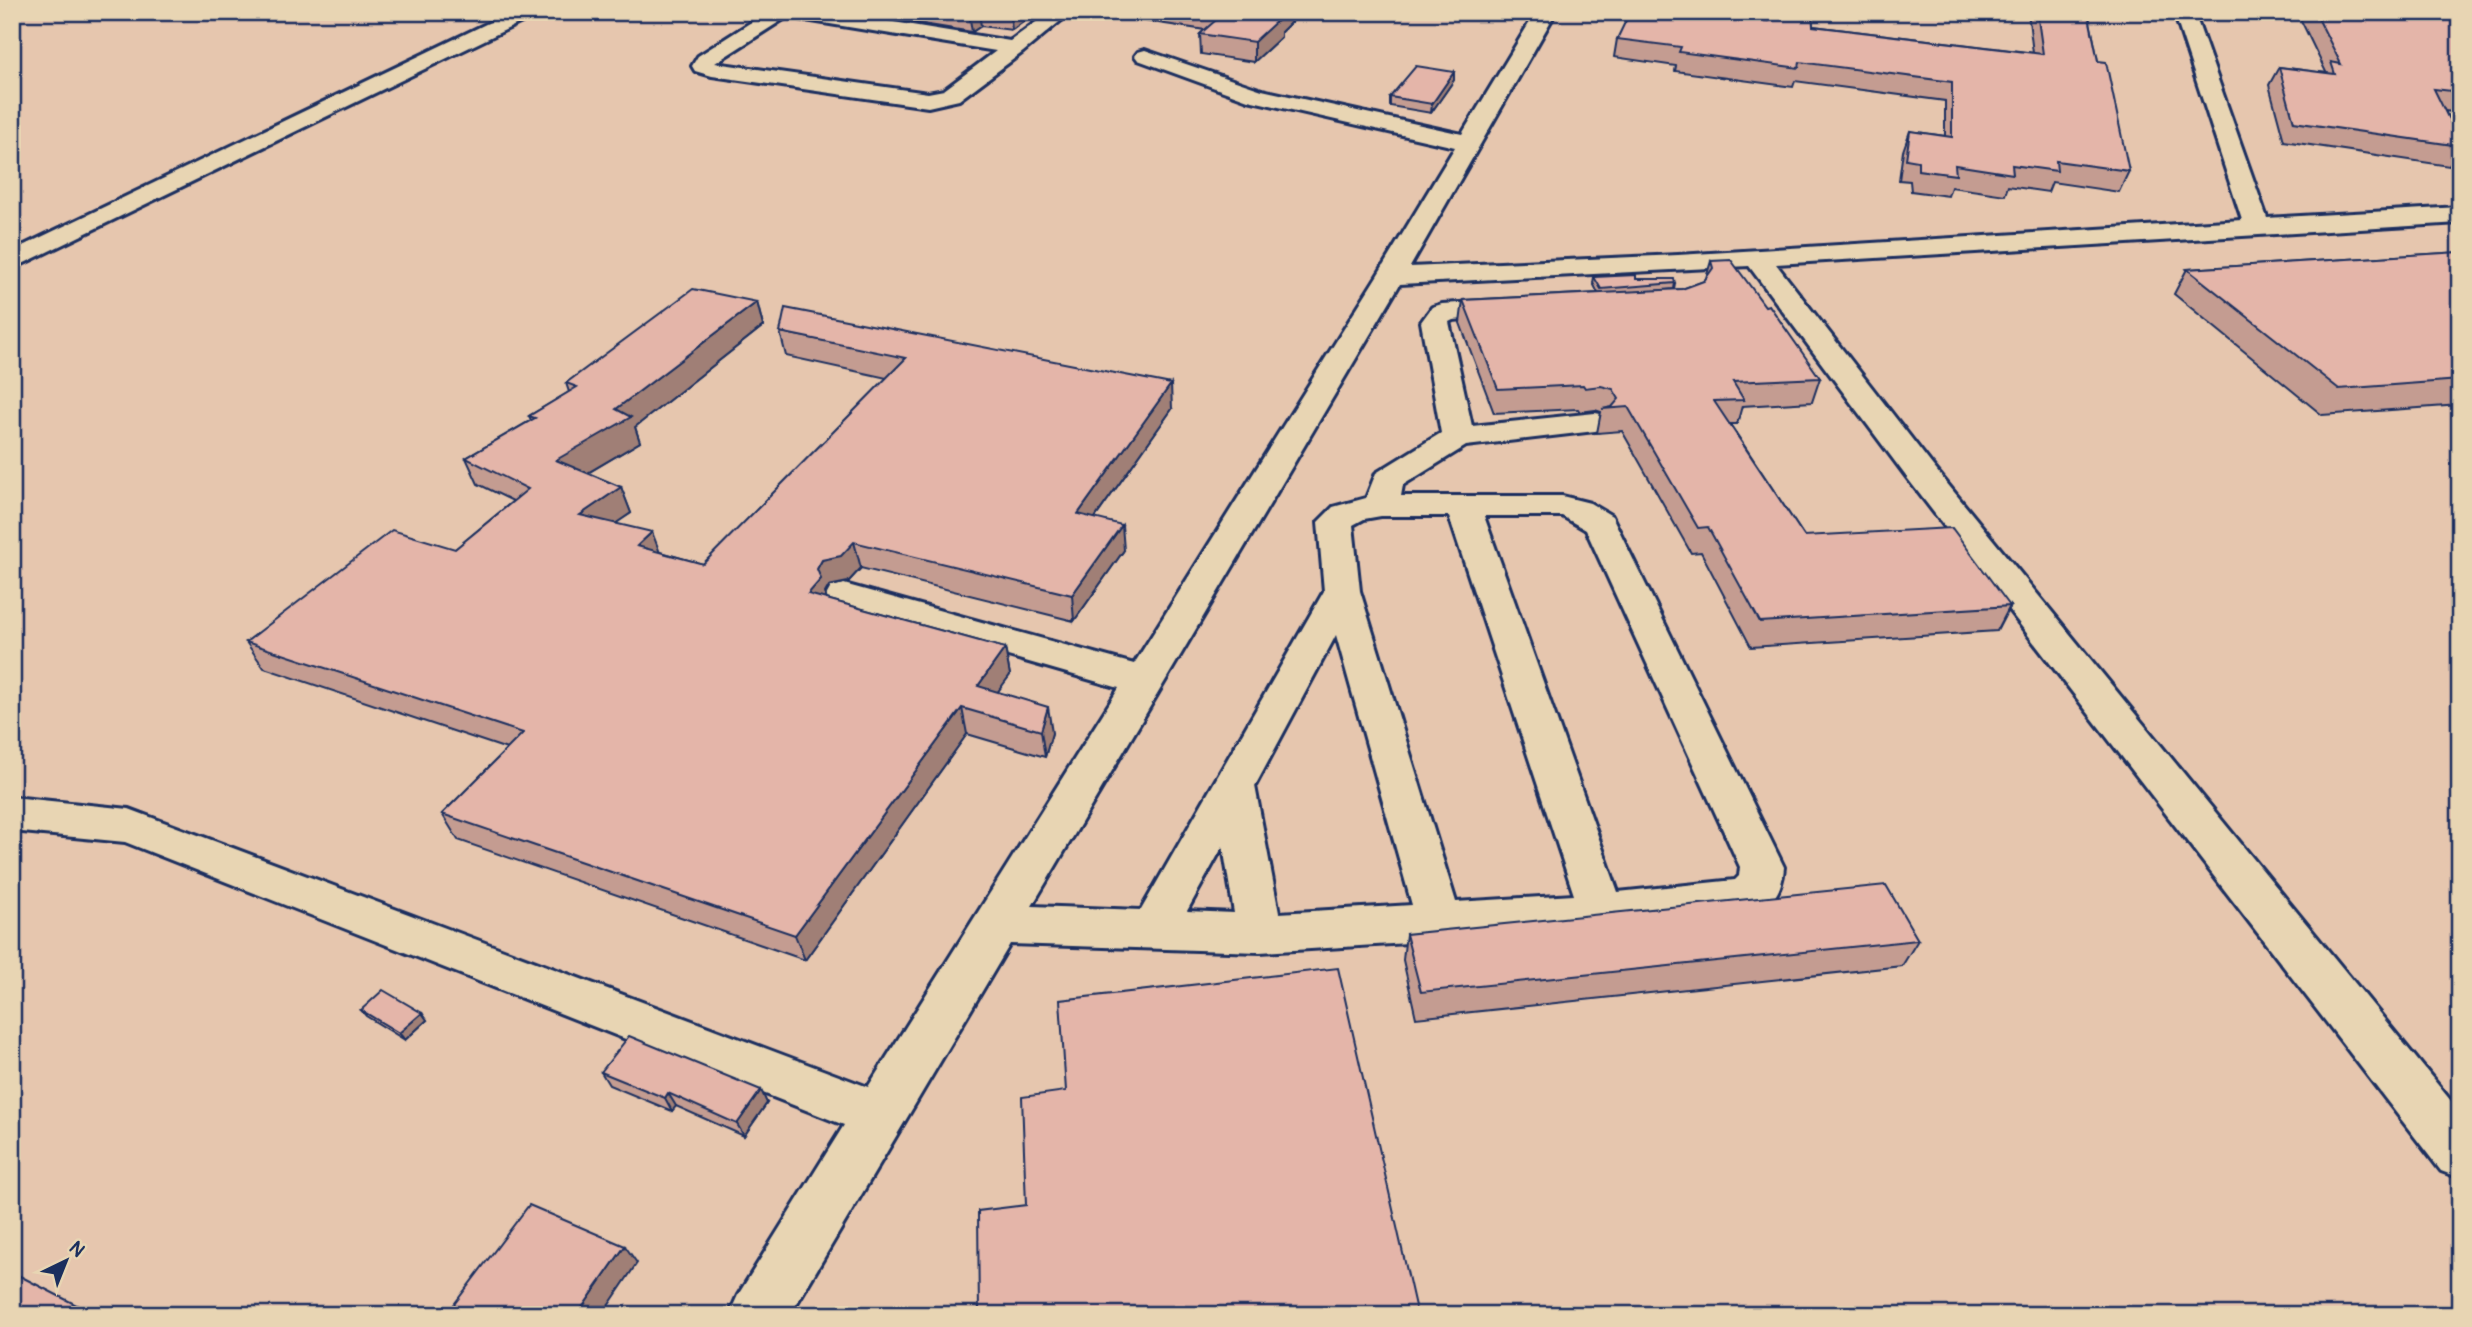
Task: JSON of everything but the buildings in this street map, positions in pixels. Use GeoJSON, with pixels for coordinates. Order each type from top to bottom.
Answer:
{"type":"FeatureCollection","features":[{"type":"Feature","properties":{"kind":"street"},"geometry":{"type":"LineString","coordinates":[[12,261],[527,12]]}},
{"type":"Feature","properties":{"kind":"street"},"geometry":{"type":"LineString","coordinates":[[781,12],[705,60],[704,66],[928,100],[951,95],[1055,18]]}},
{"type":"Feature","properties":{"kind":"street"},"geometry":{"type":"LineString","coordinates":[[793,12],[1016,48]]}},
{"type":"Feature","properties":{"kind":"street"},"geometry":{"type":"LineString","coordinates":[[758,1315],[1391,276],[1546,12]]}},
{"type":"Feature","properties":{"kind":"street"},"geometry":{"type":"LineString","coordinates":[[2184,12],[2257,226]]}},
{"type":"Feature","properties":{"kind":"street"},"geometry":{"type":"LineString","coordinates":[[1145,56],[1256,95],[1469,143]]}},
{"type":"Feature","properties":{"kind":"street"},"geometry":{"type":"LineString","coordinates":[[1391,276],[1678,263],[2257,226],[2455,219]]}},
{"type":"Feature","properties":{"kind":"street"},"geometry":{"type":"LineString","coordinates":[[1757,258],[1920,472],[2460,1153]]}},
{"type":"Feature","properties":{"kind":"street"},"geometry":{"type":"LineString","coordinates":[[1678,263],[1691,290]]}},
{"type":"Feature","properties":{"kind":"street"},"geometry":{"type":"LineString","coordinates":[[1458,437],[1435,322],[1442,313],[1453,311],[1537,307]]}},
{"type":"Feature","properties":{"kind":"street"},"geometry":{"type":"LineString","coordinates":[[1381,506],[1388,480],[1458,437],[1595,422]]}},
{"type":"Feature","properties":{"kind":"street"},"geometry":{"type":"LineString","coordinates":[[996,924],[1260,933],[1602,912],[1745,897],[1760,885],[1762,867],[1600,524],[1578,510],[1562,506],[1381,506],[1355,510],[1335,522],[1342,591],[1439,920]]}},
{"type":"Feature","properties":{"kind":"street"},"geometry":{"type":"LineString","coordinates":[[1463,506],[1602,912]]}},
{"type":"Feature","properties":{"kind":"street"},"geometry":{"type":"LineString","coordinates":[[1154,929],[1342,591]]}},
{"type":"Feature","properties":{"kind":"street"},"geometry":{"type":"LineString","coordinates":[[844,596],[1144,681]]}},
{"type":"Feature","properties":{"kind":"street"},"geometry":{"type":"LineString","coordinates":[[1234,785],[1260,933]]}},
{"type":"Feature","properties":{"kind":"street"},"geometry":{"type":"LineString","coordinates":[[12,814],[129,826],[879,1115]]}},
{"type":"Feature","properties":{"kind":"shaded area"},"geometry":{"type":"Polygon","coordinates":[[[12,12],[2460,12],[2460,1315],[12,1315],[12,12]]]}}]}
